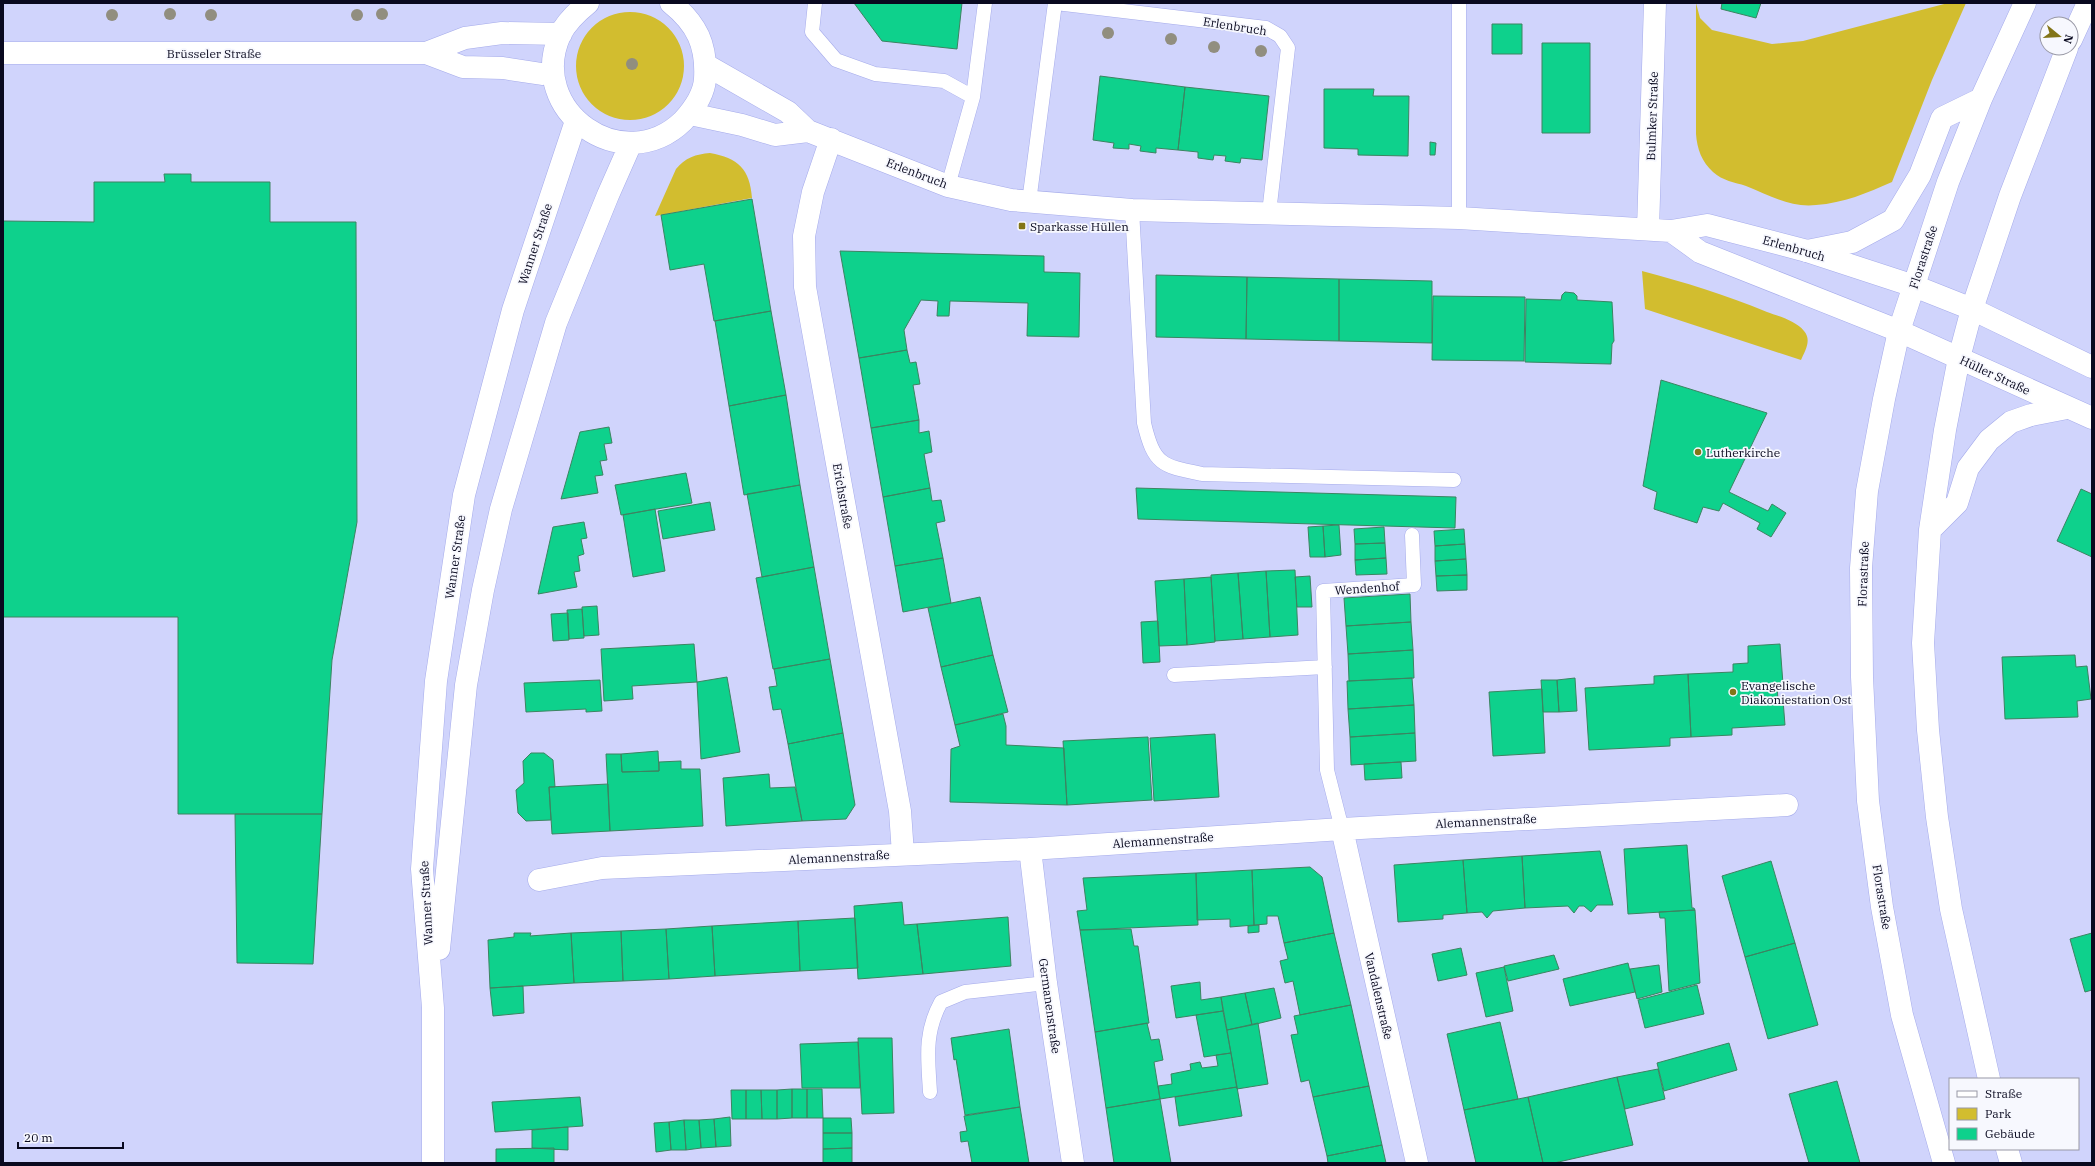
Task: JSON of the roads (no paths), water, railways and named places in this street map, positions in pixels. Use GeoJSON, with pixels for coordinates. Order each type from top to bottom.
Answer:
{"type":"FeatureCollection","features":[{"type":"Feature","properties":{"kind":"street"},"geometry":{"type":"LineString","coordinates":[[588,3],[572,17],[561,34],[555,52],[553,72],[557,90],[565,107],[576,121],[592,134],[611,141],[631,143],[654,139],[674,129],[690,114],[699,99],[704,83],[706,66],[703,47],[696,30],[681,7]]}},
{"type":"Feature","properties":{"kind":"street","name":"Bulmker Straße"},"geometry":{"type":"LineString","coordinates":[[1648,229],[1655,3]]}},
{"type":"Feature","properties":{"kind":"street","name":"Florastraße"},"geometry":{"type":"LineString","coordinates":[[1944,1163],[1902,1015],[1882,908],[1868,801],[1862,677],[1861,568],[1867,492],[1884,399],[1899,331],[1948,182],[1981,99],[2025,3]]}},
{"type":"Feature","properties":{"kind":"street"},"geometry":{"type":"LineString","coordinates":[[2079,23],[2088,3]]}},
{"type":"Feature","properties":{"kind":"street","name":"Brüsseler Straße"},"geometry":{"type":"LineString","coordinates":[[426,53],[465,38],[502,33],[561,34]]}},
{"type":"Feature","properties":{"kind":"street","name":"Brüsseler Straße"},"geometry":{"type":"LineString","coordinates":[[3,53],[426,53],[464,67],[503,68],[542,74],[553,72]]}},
{"type":"Feature","properties":{"kind":"street"},"geometry":{"type":"LineString","coordinates":[[1989,1078],[1951,909],[1937,817],[1928,730],[1923,643],[1930,530],[1945,430],[1972,308],[2010,196],[2065,56]]}},
{"type":"Feature","properties":{"kind":"street","name":"Erlenbruch"},"geometry":{"type":"LineString","coordinates":[[706,66],[788,112],[808,131],[948,186],[1011,200],[1132,210],[1459,218],[1671,231],[1707,225],[1807,251],[1914,286]]}},
{"type":"Feature","properties":{"kind":"street"},"geometry":{"type":"LineString","coordinates":[[1807,251],[1852,242],[1893,220],[1920,175],[1942,118],[1981,99]]}},
{"type":"Feature","properties":{"kind":"street","name":"Erlenbruch"},"geometry":{"type":"LineString","coordinates":[[690,114],[742,125],[775,135],[808,131]]}},
{"type":"Feature","properties":{"kind":"street","name":"Wanner Straße"},"geometry":{"type":"LineString","coordinates":[[433,1163],[433,1008],[422,869],[436,681],[464,495],[513,310],[576,121]]}},
{"type":"Feature","properties":{"kind":"street","name":"Erichstraße"},"geometry":{"type":"LineString","coordinates":[[831,139],[813,192],[804,236],[806,287],[900,811],[903,854]]}},
{"type":"Feature","properties":{"kind":"street","name":"Wanner Straße"},"geometry":{"type":"LineString","coordinates":[[433,1008],[466,685],[483,590],[501,509],[556,323],[608,195],[631,143]]}},
{"type":"Feature","properties":{"kind":"street"},"geometry":{"type":"LineString","coordinates":[[1671,231],[1700,252],[1899,331]]}},
{"type":"Feature","properties":{"kind":"street"},"geometry":{"type":"LineString","coordinates":[[1914,286],[1972,308],[2092,367]]}},
{"type":"Feature","properties":{"kind":"street","name":"Hüller Straße"},"geometry":{"type":"LineString","coordinates":[[1899,331],[2092,418]]}},
{"type":"Feature","properties":{"kind":"street"},"geometry":{"type":"LineString","coordinates":[[1930,530],[1957,504],[1968,468],[1989,440],[2011,422],[2031,415],[2067,408]]}},
{"type":"Feature","properties":{"kind":"street","name":"Alemannenstraße"},"geometry":{"type":"LineString","coordinates":[[539,880],[602,868],[1030,849],[1342,829],[1787,805]]}},
{"type":"Feature","properties":{"kind":"street","name":"Vandalenstraße"},"geometry":{"type":"LineString","coordinates":[[1342,829],[1416,1163]]}},
{"type":"Feature","properties":{"kind":"street","name":"Germanenstraße"},"geometry":{"type":"LineString","coordinates":[[1030,849],[1046,983],[1073,1163]]}},
{"type":"Feature","properties":{"kind":"street"},"geometry":{"type":"LineString","coordinates":[[2007,1150],[2011,1163]]}},
{"type":"Feature","properties":{"kind":"lane"},"geometry":{"type":"LineString","coordinates":[[815,3],[812,32],[836,60],[875,74],[944,81],[973,98]]}},
{"type":"Feature","properties":{"kind":"lane"},"geometry":{"type":"LineString","coordinates":[[948,186],[973,98],[985,3]]}},
{"type":"Feature","properties":{"kind":"lane","name":"Erlenbruch"},"geometry":{"type":"LineString","coordinates":[[1029,202],[1055,3],[1266,28],[1280,36],[1288,48],[1269,213]]}},
{"type":"Feature","properties":{"kind":"lane"},"geometry":{"type":"LineString","coordinates":[[1459,3],[1459,218]]}},
{"type":"Feature","properties":{"kind":"lane"},"geometry":{"type":"LineString","coordinates":[[1132,210],[1144,423],[1149,445],[1158,460],[1172,468],[1202,474],[1454,480]]}},
{"type":"Feature","properties":{"kind":"lane","name":"Wendenhof"},"geometry":{"type":"LineString","coordinates":[[1342,829],[1327,770],[1323,591],[1414,585],[1412,536]]}},
{"type":"Feature","properties":{"kind":"lane"},"geometry":{"type":"LineString","coordinates":[[1174,675],[1325,667]]}},
{"type":"Feature","properties":{"kind":"lane"},"geometry":{"type":"LineString","coordinates":[[930,1092],[927,1045],[933,1017],[941,1002],[965,992],[1046,983]]}},
{"type":"Feature","properties":{"kind":"place","name":"Sparkasse Hüllen"},"geometry":{"type":"Point","coordinates":[1022,226]}},
{"type":"Feature","properties":{"kind":"place","name":"Lutherkirche"},"geometry":{"type":"Point","coordinates":[1698,452]}},
{"type":"Feature","properties":{"kind":"place","name":"Evangelische Diakoniestation Ost"},"geometry":{"type":"Point","coordinates":[1733,692]}}]}
